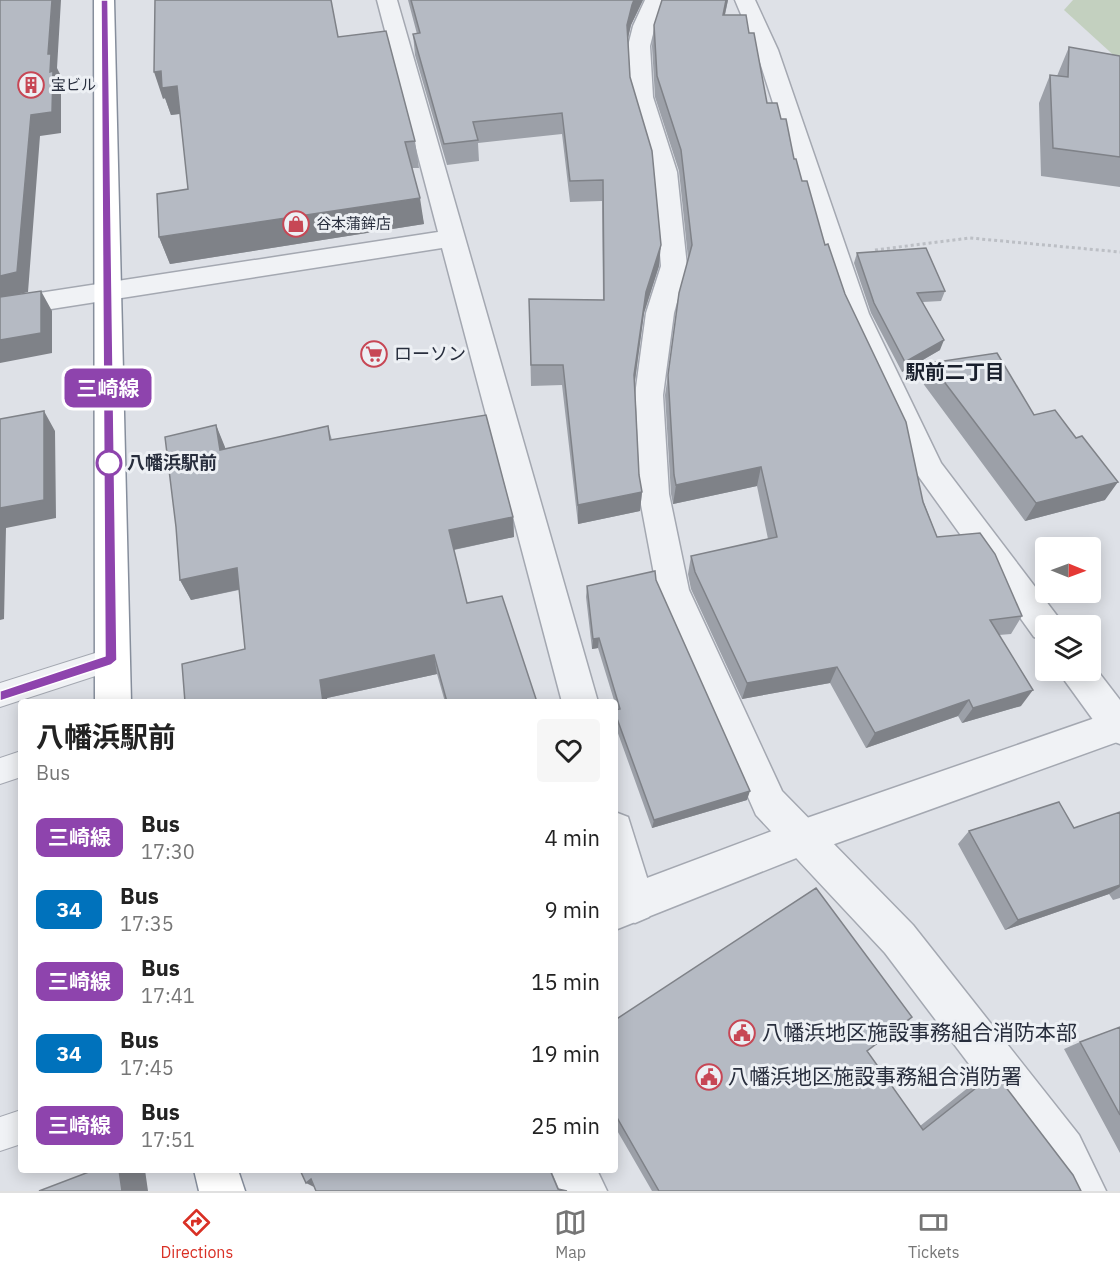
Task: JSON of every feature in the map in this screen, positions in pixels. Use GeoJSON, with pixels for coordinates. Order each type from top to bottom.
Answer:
{"type":"FeatureCollection","features":[{"type":"Feature","properties":{"kind":"highway"},"geometry":{"type":"LineString","coordinates":[[104,0],[113,699]]}},
{"type":"Feature","properties":{"kind":"highway"},"geometry":{"type":"LineString","coordinates":[[217,1173],[222,1191]]}},
{"type":"Feature","properties":{"kind":"street"},"geometry":{"type":"LineString","coordinates":[[387,0],[579,699]]}},
{"type":"Feature","properties":{"kind":"street"},"geometry":{"type":"LineString","coordinates":[[655,0],[644,26],[639,46],[642,98],[665,172],[674,266],[660,313],[649,395],[654,494],[673,591],[769,803],[804,837],[899,939],[1063,1151],[1083,1191]]}},
{"type":"Feature","properties":{"kind":"street"},"geometry":{"type":"LineString","coordinates":[[745,0],[767,50],[855,314],[929,470],[1037,615]]}},
{"type":"Feature","properties":{"kind":"street"},"geometry":{"type":"LineString","coordinates":[[0,308],[453,238]]}},
{"type":"Feature","properties":{"kind":"street"},"geometry":{"type":"LineString","coordinates":[[618,853],[625,907],[804,837],[1119,727],[1085,681]]}},
{"type":"Feature","properties":{"kind":"street"},"geometry":{"type":"LineString","coordinates":[[575,1173],[584,1191]]}},
{"type":"Feature","properties":{"kind":"lane"},"geometry":{"type":"LineString","coordinates":[[0,695],[111,660]]}},
{"type":"Feature","properties":{"kind":"lane"},"geometry":{"type":"LineString","coordinates":[[0,771],[18,765]]}},
{"type":"Feature","properties":{"kind":"lane"},"geometry":{"type":"LineString","coordinates":[[0,1134],[18,1128]]}},
{"type":"Feature","properties":{"kind":"path"},"geometry":{"type":"LineString","coordinates":[[836,255],[970,238],[1120,252]]}},
{"type":"Feature","properties":{"kind":"green space"},"geometry":{"type":"Polygon","coordinates":[[[1073,0],[1120,0],[1120,61],[1064,10],[1073,0]]]}},
{"type":"Feature","properties":{"kind":"building"},"geometry":{"type":"Polygon","coordinates":[[[0,0],[52,0],[48,54],[51,54],[50,72],[53,71],[52,112],[31,115],[17,272],[0,276],[0,0]]]}},
{"type":"Feature","properties":{"kind":"building"},"geometry":{"type":"Polygon","coordinates":[[[155,0],[331,0],[338,37],[386,31],[415,141],[405,142],[420,198],[159,237],[157,194],[188,189],[177,86],[162,88],[161,71],[154,72],[155,0]]]}},
{"type":"Feature","properties":{"kind":"building"},"geometry":{"type":"Polygon","coordinates":[[[411,0],[634,0],[627,25],[630,77],[652,151],[661,245],[646,292],[634,375],[639,475],[642,492],[578,505],[563,365],[531,365],[529,299],[604,300],[603,180],[570,181],[562,113],[473,122],[478,140],[444,144],[413,34],[420,33],[411,0]]]}},
{"type":"Feature","properties":{"kind":"building"},"geometry":{"type":"Polygon","coordinates":[[[662,0],[726,0],[723,15],[746,15],[749,33],[754,33],[767,103],[777,103],[781,119],[786,119],[794,159],[796,159],[802,181],[807,181],[825,245],[828,244],[845,294],[906,422],[923,502],[937,537],[980,533],[995,554],[1022,616],[990,620],[1033,690],[973,708],[969,700],[875,733],[837,667],[747,683],[695,572],[691,556],[777,537],[761,467],[676,485],[668,375],[679,293],[692,245],[681,150],[657,76],[654,25],[662,0]]]}},
{"type":"Feature","properties":{"kind":"building"},"geometry":{"type":"Polygon","coordinates":[[[1069,47],[1120,56],[1120,157],[1053,148],[1050,75],[1068,77],[1069,47]]]}},
{"type":"Feature","properties":{"kind":"building"},"geometry":{"type":"Polygon","coordinates":[[[926,248],[945,291],[917,293],[944,340],[905,362],[874,303],[857,253],[926,248]]]}},
{"type":"Feature","properties":{"kind":"building"},"geometry":{"type":"Polygon","coordinates":[[[41,291],[41,333],[0,340],[0,297],[41,291]]]}},
{"type":"Feature","properties":{"kind":"building"},"geometry":{"type":"Polygon","coordinates":[[[997,353],[1034,415],[1055,410],[1076,438],[1082,436],[1118,482],[1036,503],[930,363],[997,353]]]}},
{"type":"Feature","properties":{"kind":"building"},"geometry":{"type":"Polygon","coordinates":[[[44,411],[44,500],[0,508],[0,419],[44,411]]]}},
{"type":"Feature","properties":{"kind":"building"},"geometry":{"type":"Polygon","coordinates":[[[486,415],[513,517],[449,530],[467,603],[502,596],[536,699],[446,699],[434,655],[320,680],[323,699],[185,699],[182,664],[245,649],[237,568],[180,580],[165,437],[216,425],[220,450],[328,426],[330,440],[486,415]]]}},
{"type":"Feature","properties":{"kind":"building"},"geometry":{"type":"Polygon","coordinates":[[[655,571],[656,580],[750,791],[654,820],[618,721],[618,709],[620,709],[618,699],[599,638],[593,639],[587,586],[655,571]]]}},
{"type":"Feature","properties":{"kind":"building"},"geometry":{"type":"Polygon","coordinates":[[[1059,802],[1074,828],[1120,812],[1120,885],[1018,920],[969,831],[1059,802]]]}},
{"type":"Feature","properties":{"kind":"building"},"geometry":{"type":"Polygon","coordinates":[[[816,888],[912,1017],[867,1051],[923,1130],[995,1073],[1073,1175],[1081,1191],[659,1191],[618,1119],[618,1018],[816,888]]]}},
{"type":"Feature","properties":{"kind":"building"},"geometry":{"type":"Polygon","coordinates":[[[1120,1027],[1120,1115],[1080,1042],[1120,1027]]]}},
{"type":"Feature","properties":{"kind":"building"},"geometry":{"type":"Polygon","coordinates":[[[86,1173],[119,1173],[122,1191],[39,1191],[86,1173]]]}},
{"type":"Feature","properties":{"kind":"building"},"geometry":{"type":"Polygon","coordinates":[[[301,1173],[551,1173],[558,1189],[567,1191],[316,1191],[311,1179],[306,1183],[301,1173]]]}},
{"type":"Feature","properties":{"kind":"bus line","name":"三崎線"},"geometry":{"type":"LineString","coordinates":[[0,695],[111,660],[104,0]]}},
{"type":"Feature","properties":{"kind":"place","name":"宝ビル"},"geometry":{"type":"Point","coordinates":[31,85]}},
{"type":"Feature","properties":{"kind":"place","name":"谷本蒲鉾店"},"geometry":{"type":"Point","coordinates":[296,224]}},
{"type":"Feature","properties":{"kind":"place","name":"ローソン"},"geometry":{"type":"Point","coordinates":[374,354]}},
{"type":"Feature","properties":{"kind":"place","name":"八幡浜駅前"},"geometry":{"type":"Point","coordinates":[109,463]}},
{"type":"Feature","properties":{"kind":"place","name":"八幡浜地区施設事務組合消防本部"},"geometry":{"type":"Point","coordinates":[742,1033]}},
{"type":"Feature","properties":{"kind":"place","name":"八幡浜地区施設事務組合消防署"},"geometry":{"type":"Point","coordinates":[709,1077]}},
{"type":"Feature","properties":{"kind":"district","name":"駅前二丁目"},"geometry":{"type":"Point","coordinates":[955,372]}}]}
